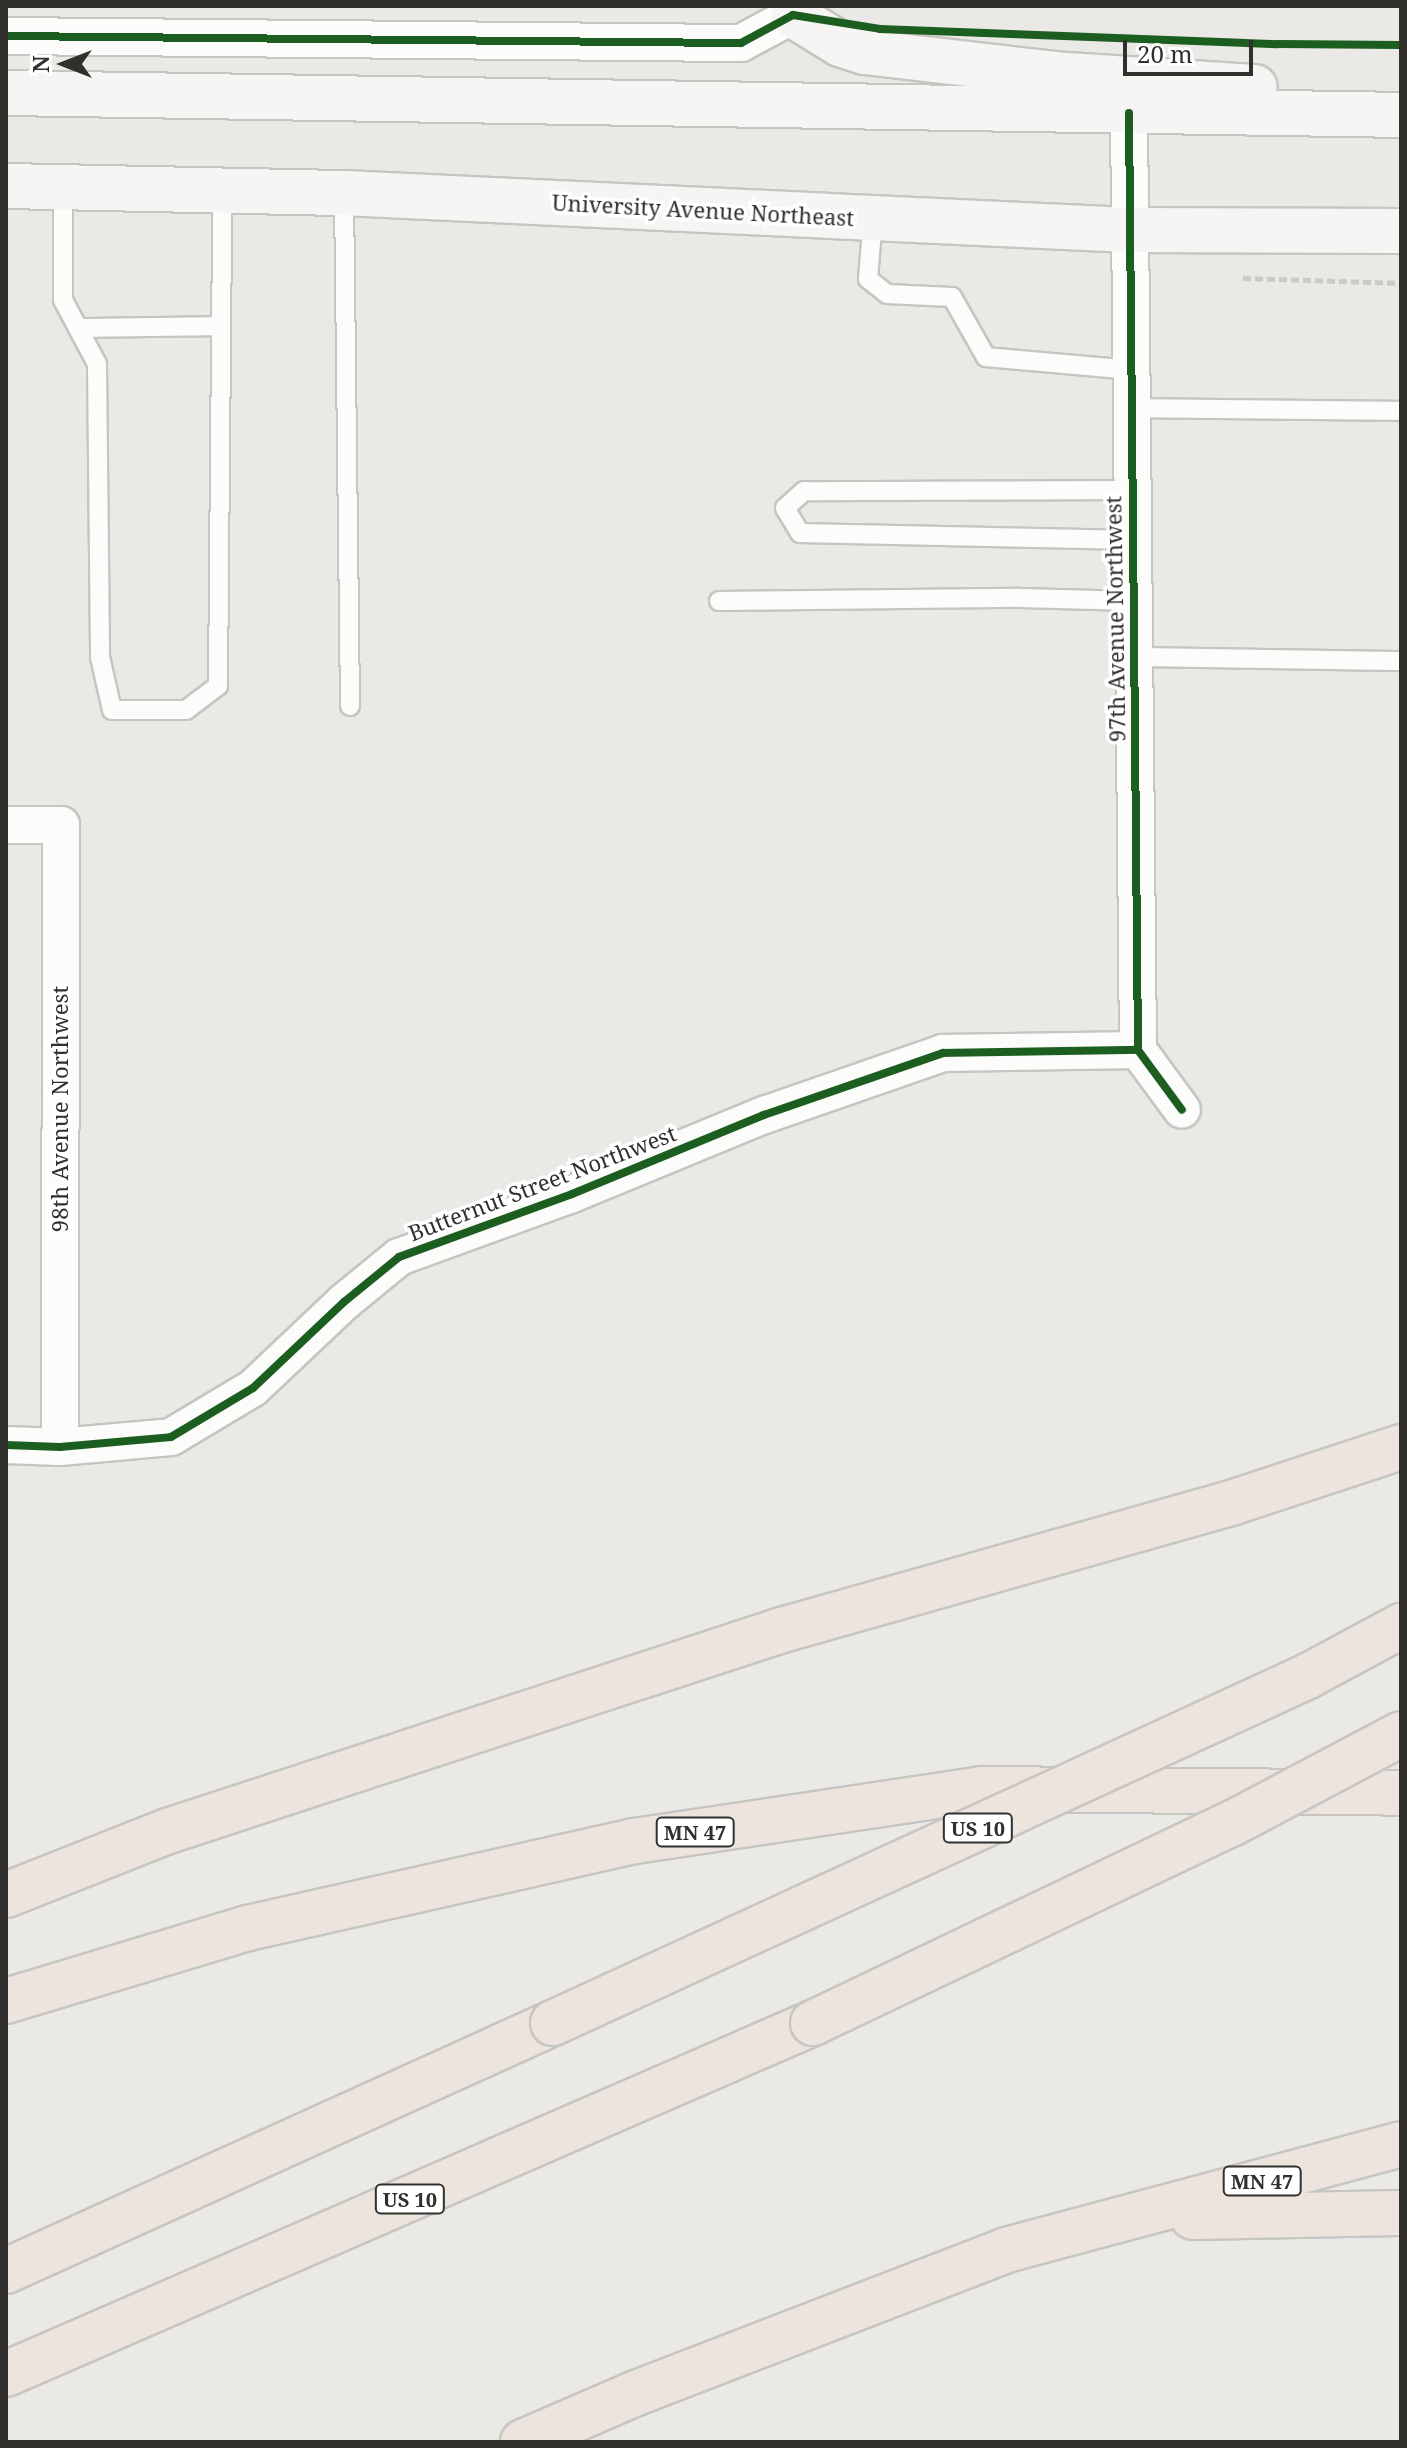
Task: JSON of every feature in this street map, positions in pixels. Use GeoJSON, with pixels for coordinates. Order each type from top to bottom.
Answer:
{"type":"FeatureCollection","features":[{"type":"Feature","properties":{"kind":"highway"},"geometry":{"type":"LineString","coordinates":[[6,1895],[168,1831],[767,1635],[1231,1503],[1401,1447]]}},
{"type":"Feature","properties":{"kind":"highway","name":"US 10"},"geometry":{"type":"LineString","coordinates":[[6,2271],[1308,1676],[1401,1626]]}},
{"type":"Feature","properties":{"kind":"highway","name":"US 10"},"geometry":{"type":"LineString","coordinates":[[6,2374],[813,2023],[1233,1823],[1401,1734]]}},
{"type":"Feature","properties":{"kind":"highway","name":"MN 47"},"geometry":{"type":"LineString","coordinates":[[6,2001],[248,1928],[635,1841],[981,1789],[1401,1793]]}},
{"type":"Feature","properties":{"kind":"highway","name":"MN 47"},"geometry":{"type":"LineString","coordinates":[[523,2442],[636,2393],[1006,2250],[1401,2144]]}},
{"type":"Feature","properties":{"kind":"highway"},"geometry":{"type":"LineString","coordinates":[[1123,2219],[1401,2213]]}},
{"type":"Feature","properties":{"kind":"main road"},"geometry":{"type":"LineString","coordinates":[[793,10],[840,44],[865,52],[1054,74],[1401,97]]}},
{"type":"Feature","properties":{"kind":"main road"},"geometry":{"type":"LineString","coordinates":[[6,93],[1401,115]]}},
{"type":"Feature","properties":{"kind":"main road","name":"University Avenue Northeast"},"geometry":{"type":"LineString","coordinates":[[6,186],[344,193],[1129,230],[1401,231]]}},
{"type":"Feature","properties":{"kind":"street"},"geometry":{"type":"LineString","coordinates":[[6,36],[726,44],[741,43],[793,10]]}},
{"type":"Feature","properties":{"kind":"street","name":"97th Avenue Northwest"},"geometry":{"type":"LineString","coordinates":[[1129,113],[1138,1050]]}},
{"type":"Feature","properties":{"kind":"street","name":"98th Avenue Northwest"},"geometry":{"type":"LineString","coordinates":[[6,825],[61,825],[60,1447]]}},
{"type":"Feature","properties":{"kind":"street"},"geometry":{"type":"LineString","coordinates":[[1138,1050],[1182,1110]]}},
{"type":"Feature","properties":{"kind":"street","name":"Butternut Street Northwest"},"geometry":{"type":"LineString","coordinates":[[6,1445],[60,1447],[171,1437],[253,1388],[344,1302],[399,1257],[572,1194],[764,1115],[943,1053],[1138,1050]]}},
{"type":"Feature","properties":{"kind":"lane"},"geometry":{"type":"LineString","coordinates":[[63,187],[63,300],[97,364],[100,657],[112,710],[186,710],[218,686],[222,189]]}},
{"type":"Feature","properties":{"kind":"lane"},"geometry":{"type":"LineString","coordinates":[[344,193],[350,706]]}},
{"type":"Feature","properties":{"kind":"lane"},"geometry":{"type":"LineString","coordinates":[[873,218],[868,279],[887,294],[952,297],[986,357],[1131,370]]}},
{"type":"Feature","properties":{"kind":"lane"},"geometry":{"type":"LineString","coordinates":[[78,328],[221,326]]}},
{"type":"Feature","properties":{"kind":"lane"},"geometry":{"type":"LineString","coordinates":[[1132,408],[1401,411]]}},
{"type":"Feature","properties":{"kind":"lane"},"geometry":{"type":"LineString","coordinates":[[1132,490],[804,491],[785,508],[800,533],[1133,540]]}},
{"type":"Feature","properties":{"kind":"lane"},"geometry":{"type":"LineString","coordinates":[[719,601],[1020,598],[1134,601]]}},
{"type":"Feature","properties":{"kind":"lane"},"geometry":{"type":"LineString","coordinates":[[1134,657],[1401,661]]}},
{"type":"Feature","properties":{"kind":"path"},"geometry":{"type":"LineString","coordinates":[[1242,278],[1401,283]]}},
{"type":"Feature","properties":{"kind":"cycle path"},"geometry":{"type":"LineString","coordinates":[[6,36],[741,43],[793,15],[880,29],[1278,44],[1401,45]]}},
{"type":"Feature","properties":{"kind":"cycle path"},"geometry":{"type":"LineString","coordinates":[[1129,113],[1138,1050],[1182,1110]]}},
{"type":"Feature","properties":{"kind":"cycle path"},"geometry":{"type":"LineString","coordinates":[[6,1445],[60,1447],[171,1437],[253,1388],[344,1302],[399,1257],[572,1194],[764,1115],[943,1053],[1138,1050]]}}]}
